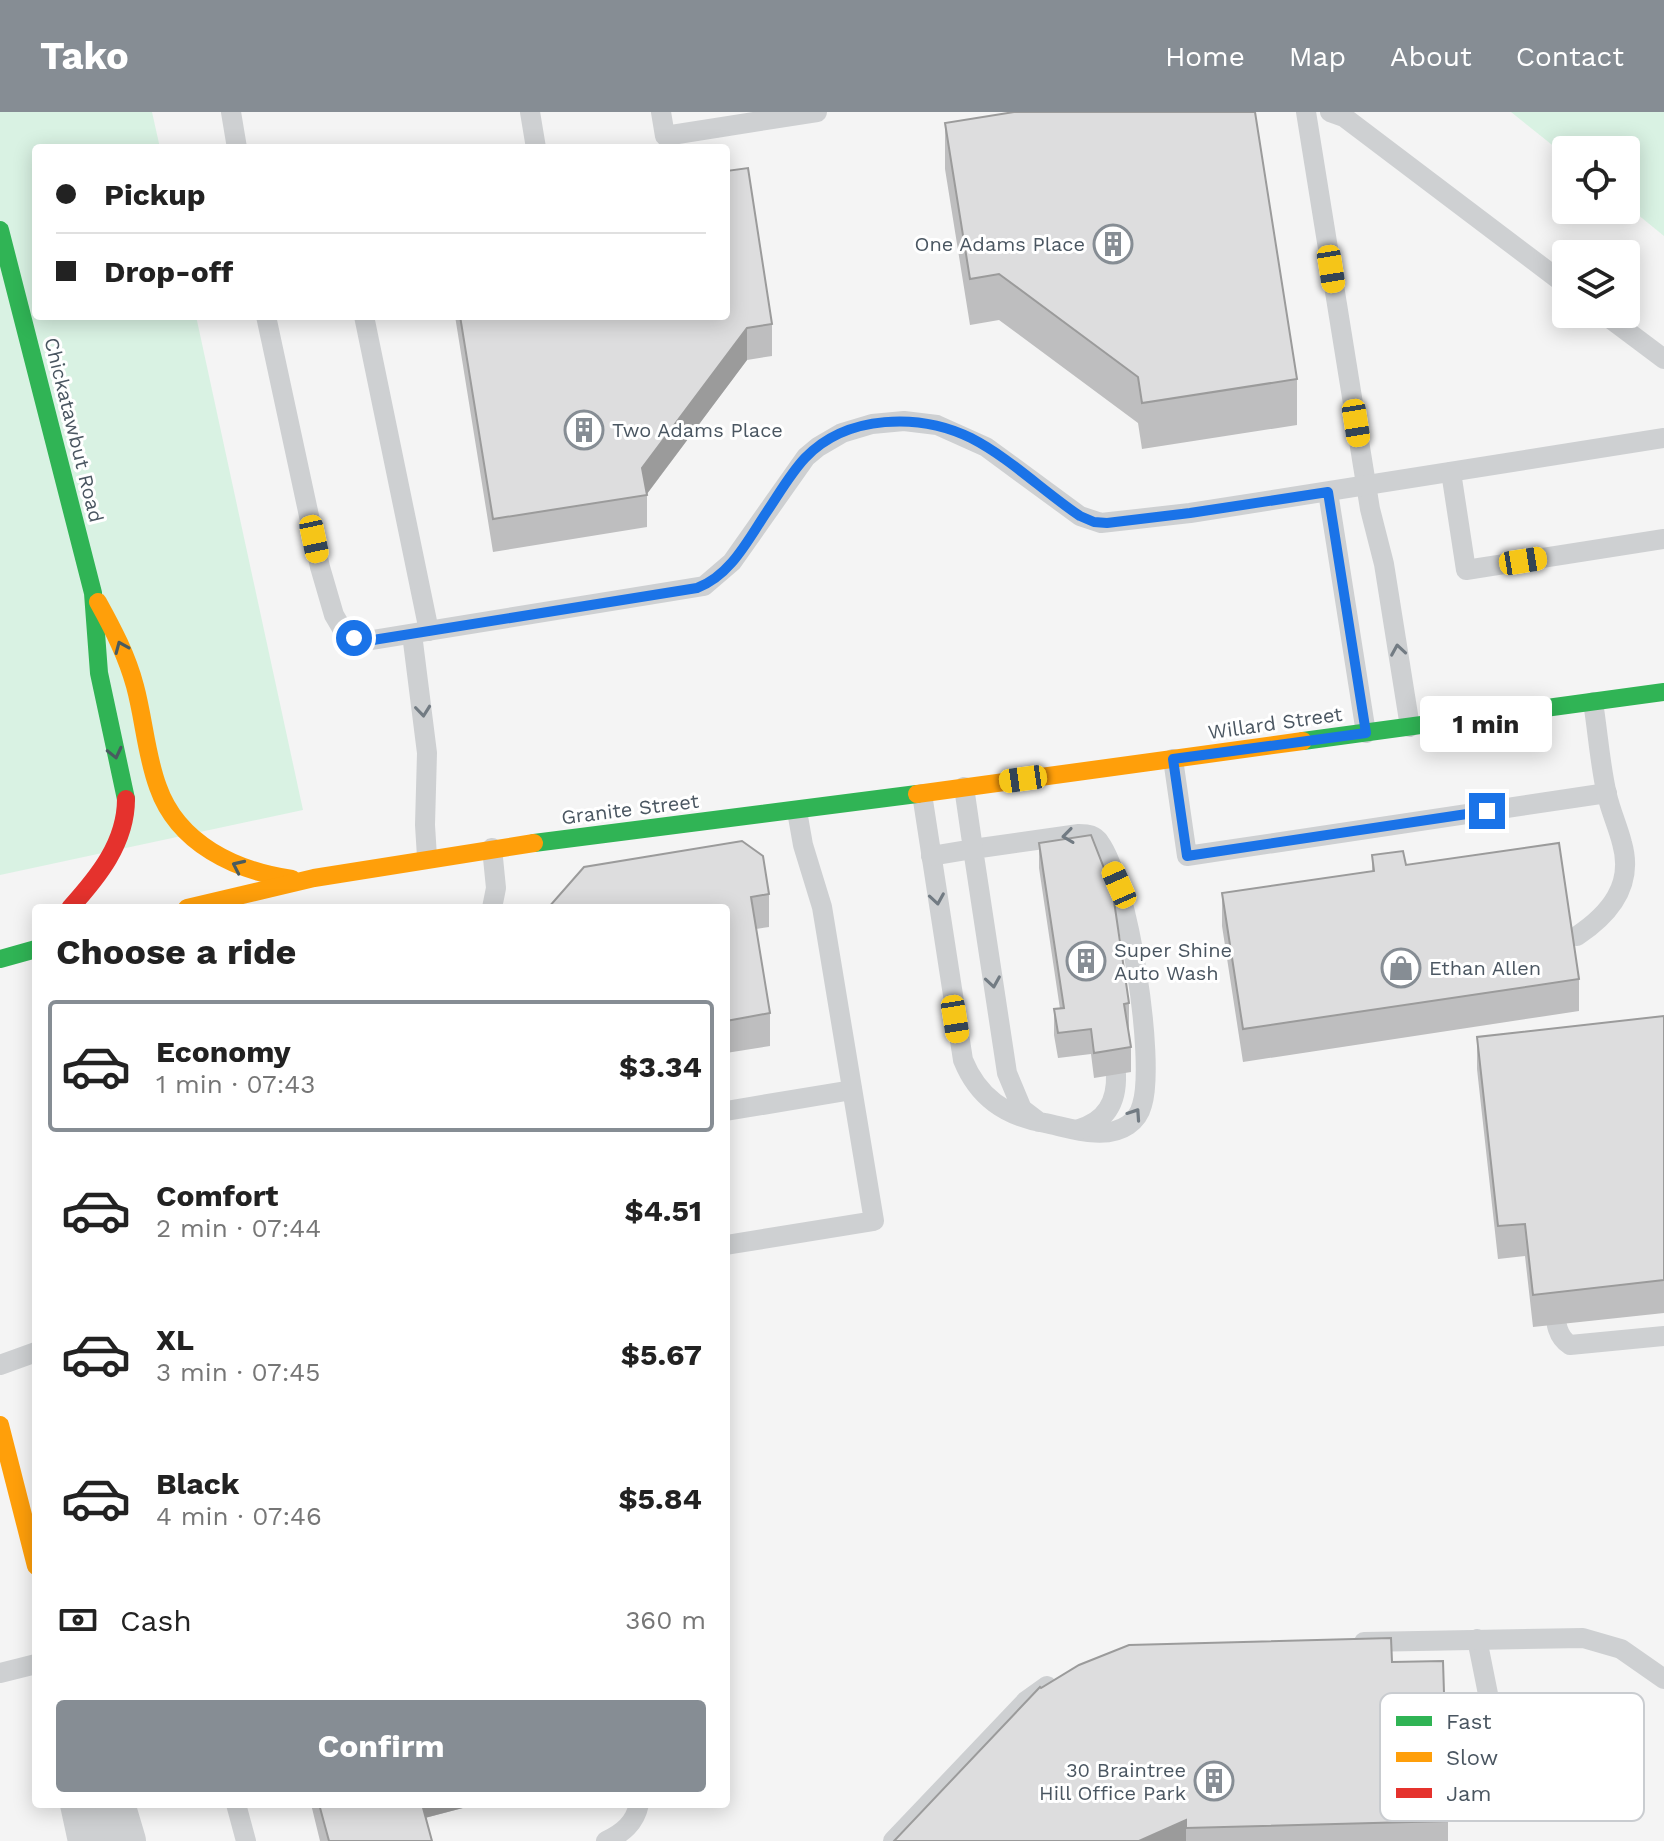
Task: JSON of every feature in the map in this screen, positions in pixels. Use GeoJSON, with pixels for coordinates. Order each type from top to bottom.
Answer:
{"type":"FeatureCollection","features":[{"type":"Feature","properties":{"kind":"main road","name":"Chickatawbut Road"},"geometry":{"type":"LineString","coordinates":[[0,230],[93,593],[96,671],[123,787],[125,816],[122,832],[108,861],[73,904]]}},
{"type":"Feature","properties":{"kind":"main road","name":"Chickatawbut Road"},"geometry":{"type":"LineString","coordinates":[[93,593],[110,621],[128,664],[158,788],[171,814],[196,840],[231,863],[271,877],[314,878]]}},
{"type":"Feature","properties":{"kind":"main road","name":"Willard Street"},"geometry":{"type":"LineString","coordinates":[[1081,771],[1664,692]]}},
{"type":"Feature","properties":{"kind":"main road","name":"Granite Street"},"geometry":{"type":"LineString","coordinates":[[204,904],[314,878],[427,857],[797,811],[1081,771]]}},
{"type":"Feature","properties":{"kind":"main road"},"geometry":{"type":"LineString","coordinates":[[3,958],[32,940]]}},
{"type":"Feature","properties":{"kind":"main road"},"geometry":{"type":"LineString","coordinates":[[3,958],[32,950]]}},
{"type":"Feature","properties":{"kind":"main road"},"geometry":{"type":"LineString","coordinates":[[0,1425],[32,1550]]}},
{"type":"Feature","properties":{"kind":"street"},"geometry":{"type":"LineString","coordinates":[[81,1808],[88,1841]]}},
{"type":"Feature","properties":{"kind":"street"},"geometry":{"type":"LineString","coordinates":[[116,1808],[126,1841]]}},
{"type":"Feature","properties":{"kind":"lane"},"geometry":{"type":"LineString","coordinates":[[231,112],[236,144]]}},
{"type":"Feature","properties":{"kind":"lane"},"geometry":{"type":"LineString","coordinates":[[530,112],[535,144]]}},
{"type":"Feature","properties":{"kind":"lane"},"geometry":{"type":"LineString","coordinates":[[661,112],[665,136],[817,112]]}},
{"type":"Feature","properties":{"kind":"lane"},"geometry":{"type":"LineString","coordinates":[[1410,727],[1384,564],[1366,486],[1317,113],[1344,117],[1552,274]]}},
{"type":"Feature","properties":{"kind":"lane"},"geometry":{"type":"LineString","coordinates":[[267,320],[320,567],[334,615],[344,632],[360,640],[704,586],[732,562],[806,457],[842,433],[872,424],[921,422],[971,438],[1080,516],[1101,523],[1190,513],[1664,438]]}},
{"type":"Feature","properties":{"kind":"lane"},"geometry":{"type":"LineString","coordinates":[[365,320],[421,632],[427,753],[427,857]]}},
{"type":"Feature","properties":{"kind":"lane"},"geometry":{"type":"LineString","coordinates":[[1623,328],[1664,359]]}},
{"type":"Feature","properties":{"kind":"lane"},"geometry":{"type":"LineString","coordinates":[[1451,472],[1466,570],[1664,539]]}},
{"type":"Feature","properties":{"kind":"lane"},"geometry":{"type":"LineString","coordinates":[[1328,492],[1366,733]]}},
{"type":"Feature","properties":{"kind":"lane"},"geometry":{"type":"LineString","coordinates":[[1577,936],[1611,907],[1624,883],[1623,845],[1607,793],[1593,702]]}},
{"type":"Feature","properties":{"kind":"lane"},"geometry":{"type":"LineString","coordinates":[[1173,759],[1187,856],[1607,793]]}},
{"type":"Feature","properties":{"kind":"lane"},"geometry":{"type":"LineString","coordinates":[[964,787],[1007,1073],[1022,1109],[1039,1122]]}},
{"type":"Feature","properties":{"kind":"lane"},"geometry":{"type":"LineString","coordinates":[[922,794],[931,856],[963,1060],[976,1085],[997,1106],[1039,1122],[1094,1132],[1118,1130],[1135,1118],[1142,1108],[1144,1094],[1147,1060],[1144,1035],[1126,909],[1101,844],[1085,834],[931,856]]}},
{"type":"Feature","properties":{"kind":"lane"},"geometry":{"type":"LineString","coordinates":[[730,1244],[874,1221],[822,907],[803,845],[797,811]]}},
{"type":"Feature","properties":{"kind":"lane"},"geometry":{"type":"LineString","coordinates":[[492,848],[496,888],[493,904]]}},
{"type":"Feature","properties":{"kind":"lane"},"geometry":{"type":"LineString","coordinates":[[1079,1129],[1096,1121],[1112,1105],[1116,1074]]}},
{"type":"Feature","properties":{"kind":"lane"},"geometry":{"type":"LineString","coordinates":[[730,1110],[852,1090]]}},
{"type":"Feature","properties":{"kind":"lane"},"geometry":{"type":"LineString","coordinates":[[1552,1278],[1558,1333],[1570,1345],[1664,1336]]}},
{"type":"Feature","properties":{"kind":"lane"},"geometry":{"type":"LineString","coordinates":[[0,1365],[32,1353]]}},
{"type":"Feature","properties":{"kind":"lane"},"geometry":{"type":"LineString","coordinates":[[1351,1642],[1555,1637],[1597,1640],[1621,1649],[1664,1679]]}},
{"type":"Feature","properties":{"kind":"lane"},"geometry":{"type":"LineString","coordinates":[[1477,1639],[1488,1693]]}},
{"type":"Feature","properties":{"kind":"lane"},"geometry":{"type":"LineString","coordinates":[[0,1673],[32,1665]]}},
{"type":"Feature","properties":{"kind":"lane"},"geometry":{"type":"LineString","coordinates":[[893,1841],[1026,1701],[1063,1679]]}},
{"type":"Feature","properties":{"kind":"lane"},"geometry":{"type":"LineString","coordinates":[[237,1808],[246,1841]]}},
{"type":"Feature","properties":{"kind":"lane"},"geometry":{"type":"LineString","coordinates":[[606,1841],[632,1822],[637,1808]]}},
{"type":"Feature","properties":{"kind":"green space"},"geometry":{"type":"Polygon","coordinates":[[[0,112],[152,112],[159,144],[32,144],[32,320],[197,320],[303,810],[0,875],[0,112]]]}},
{"type":"Feature","properties":{"kind":"green space"},"geometry":{"type":"Polygon","coordinates":[[[1511,112],[1664,112],[1664,236],[1640,216],[1640,136],[1552,136],[1552,145],[1511,112]]]}},
{"type":"Feature","properties":{"kind":"building","name":"One Adams Place"},"geometry":{"type":"Polygon","coordinates":[[[1014,112],[1255,112],[1297,379],[1142,403],[1138,377],[999,274],[970,279],[945,123],[1014,112]]]}},
{"type":"Feature","properties":{"kind":"building","name":"Two Adams Place"},"geometry":{"type":"Polygon","coordinates":[[[748,168],[772,324],[747,328],[642,468],[647,495],[493,519],[461,320],[730,320],[730,170],[748,168]]]}},
{"type":"Feature","properties":{"kind":"building","name":"Super Shine Auto Wash"},"geometry":{"type":"Polygon","coordinates":[[[1091,835],[1104,868],[1109,867],[1129,1003],[1124,1004],[1131,1047],[1094,1053],[1091,1029],[1058,1033],[1054,1009],[1064,1008],[1039,843],[1091,835]]]}},
{"type":"Feature","properties":{"kind":"building"},"geometry":{"type":"Polygon","coordinates":[[[742,841],[763,856],[769,894],[751,897],[770,1013],[730,1020],[730,904],[552,904],[584,867],[742,841]]]}},
{"type":"Feature","properties":{"kind":"building","name":"Ethan Allen"},"geometry":{"type":"Polygon","coordinates":[[[1559,843],[1579,979],[1243,1029],[1222,893],[1374,871],[1372,855],[1403,851],[1406,865],[1559,843]]]}},
{"type":"Feature","properties":{"kind":"building"},"geometry":{"type":"Polygon","coordinates":[[[1664,1016],[1664,1280],[1533,1295],[1525,1224],[1498,1226],[1477,1037],[1664,1016]]]}},
{"type":"Feature","properties":{"kind":"building","name":"30 Braintree Hill Office Park"},"geometry":{"type":"Polygon","coordinates":[[[1391,1638],[1392,1662],[1443,1661],[1444,1693],[1380,1693],[1380,1821],[1448,1821],[1186,1828],[1186,1820],[1139,1841],[894,1841],[1040,1687],[1079,1665],[1129,1645],[1391,1638]]]}},
{"type":"Feature","properties":{"kind":"building"},"geometry":{"type":"Polygon","coordinates":[[[320,1808],[423,1808],[432,1841],[329,1841],[320,1808]]]}},
{"type":"Feature","properties":{"kind":"traffic: fast"},"geometry":{"type":"LineString","coordinates":[[0,230],[93,593],[99,673],[126,799]]}},
{"type":"Feature","properties":{"kind":"traffic: fast"},"geometry":{"type":"LineString","coordinates":[[1303,741],[1664,692]]}},
{"type":"Feature","properties":{"kind":"traffic: fast"},"geometry":{"type":"LineString","coordinates":[[534,843],[917,794]]}},
{"type":"Feature","properties":{"kind":"traffic: fast"},"geometry":{"type":"LineString","coordinates":[[0,959],[32,950]]}},
{"type":"Feature","properties":{"kind":"traffic: slow"},"geometry":{"type":"LineString","coordinates":[[98,602],[132,675],[154,775],[167,807],[194,839],[212,851],[250,869],[292,879]]}},
{"type":"Feature","properties":{"kind":"traffic: slow"},"geometry":{"type":"LineString","coordinates":[[917,794],[1303,741]]}},
{"type":"Feature","properties":{"kind":"traffic: slow"},"geometry":{"type":"LineString","coordinates":[[204,904],[314,878],[534,843]]}},
{"type":"Feature","properties":{"kind":"traffic: slow"},"geometry":{"type":"LineString","coordinates":[[0,1425],[32,1550]]}},
{"type":"Feature","properties":{"kind":"traffic: jam"},"geometry":{"type":"LineString","coordinates":[[74,904],[91,884],[116,845],[125,815],[126,799]]}},
{"type":"Feature","properties":{"kind":"place","name":"One Adams Place"},"geometry":{"type":"Point","coordinates":[1113,244]}},
{"type":"Feature","properties":{"kind":"place","name":"Two Adams Place"},"geometry":{"type":"Point","coordinates":[584,430]}},
{"type":"Feature","properties":{"kind":"place","name":"Super Shine Auto Wash"},"geometry":{"type":"Point","coordinates":[1086,961]}},
{"type":"Feature","properties":{"kind":"place","name":"Ethan Allen"},"geometry":{"type":"Point","coordinates":[1401,968]}},
{"type":"Feature","properties":{"kind":"place","name":"30 Braintree Hill Office Park"},"geometry":{"type":"Point","coordinates":[1214,1781]}},
{"type":"Feature","properties":{"kind":"route"},"geometry":{"type":"LineString","coordinates":[[354,638],[373,640],[697,588],[711,582],[732,562],[790,477],[818,447],[842,433],[872,424],[921,422],[971,438],[1080,516],[1101,523],[1328,492],[1366,733],[1173,759],[1187,856],[1487,811]]}}]}
